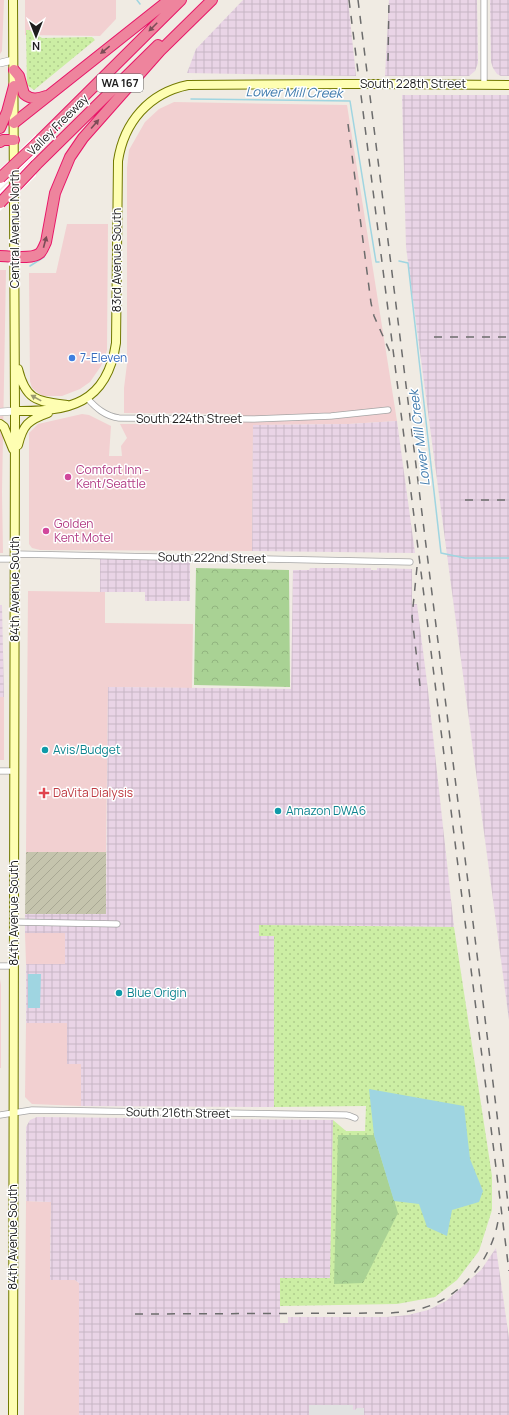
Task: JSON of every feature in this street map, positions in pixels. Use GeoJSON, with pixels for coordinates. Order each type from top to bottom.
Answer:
{"type":"FeatureCollection","features":[{"type":"Feature","properties":{"kind":"highway"},"geometry":{"type":"LineString","coordinates":[[14,123],[169,0]]}},
{"type":"Feature","properties":{"kind":"highway","name":"Valley Freeway"},"geometry":{"type":"LineString","coordinates":[[0,178],[181,0]]}},
{"type":"Feature","properties":{"kind":"highway","name":"Valley Freeway"},"geometry":{"type":"LineString","coordinates":[[0,203],[204,0]]}},
{"type":"Feature","properties":{"kind":"highway"},"geometry":{"type":"LineString","coordinates":[[0,256],[36,256],[43,249],[46,242],[55,193],[70,157],[83,138],[160,51],[212,0]]}},
{"type":"Feature","properties":{"kind":"highway"},"geometry":{"type":"LineString","coordinates":[[14,65],[24,94],[27,97],[34,99],[52,94]]}},
{"type":"Feature","properties":{"kind":"highway"},"geometry":{"type":"LineString","coordinates":[[0,128],[14,86]]}},
{"type":"Feature","properties":{"kind":"highway"},"geometry":{"type":"LineString","coordinates":[[0,142],[3,140],[14,140]]}},
{"type":"Feature","properties":{"kind":"main road","name":"Central Avenue North"},"geometry":{"type":"LineString","coordinates":[[13,0],[15,411]]}},
{"type":"Feature","properties":{"kind":"main road","name":"South 228th Street"},"geometry":{"type":"LineString","coordinates":[[135,116],[149,102],[157,97],[173,89],[188,85],[509,84]]}},
{"type":"Feature","properties":{"kind":"main road","name":"83rd Avenue South"},"geometry":{"type":"LineString","coordinates":[[87,398],[105,378],[112,363],[115,350],[117,170],[122,140],[135,116]]}},
{"type":"Feature","properties":{"kind":"main road"},"geometry":{"type":"LineString","coordinates":[[15,358],[20,379],[30,394],[39,400],[46,402],[74,405]]}},
{"type":"Feature","properties":{"kind":"main road"},"geometry":{"type":"LineString","coordinates":[[15,453],[24,428],[33,419],[41,415],[74,405],[87,398]]}},
{"type":"Feature","properties":{"kind":"main road"},"geometry":{"type":"LineString","coordinates":[[15,411],[60,409]]}},
{"type":"Feature","properties":{"kind":"main road","name":"84th Avenue South"},"geometry":{"type":"LineString","coordinates":[[12,1415],[15,411]]}},
{"type":"Feature","properties":{"kind":"main road"},"geometry":{"type":"LineString","coordinates":[[0,424],[4,427],[15,453]]}},
{"type":"Feature","properties":{"kind":"street"},"geometry":{"type":"LineString","coordinates":[[484,0],[484,84]]}},
{"type":"Feature","properties":{"kind":"street"},"geometry":{"type":"LineString","coordinates":[[0,63],[14,65]]}},
{"type":"Feature","properties":{"kind":"street","name":"South 224th Street"},"geometry":{"type":"LineString","coordinates":[[87,398],[101,411],[113,417],[119,418],[253,419],[331,416],[388,410]]}},
{"type":"Feature","properties":{"kind":"street"},"geometry":{"type":"LineString","coordinates":[[0,412],[15,411]]}},
{"type":"Feature","properties":{"kind":"street","name":"South 222nd Street"},"geometry":{"type":"LineString","coordinates":[[0,559],[15,556],[410,562]]}},
{"type":"Feature","properties":{"kind":"street"},"geometry":{"type":"LineString","coordinates":[[0,771],[14,770]]}},
{"type":"Feature","properties":{"kind":"street"},"geometry":{"type":"LineString","coordinates":[[14,922],[118,924]]}},
{"type":"Feature","properties":{"kind":"street"},"geometry":{"type":"LineString","coordinates":[[0,966],[14,966]]}},
{"type":"Feature","properties":{"kind":"street","name":"South 216th Street"},"geometry":{"type":"LineString","coordinates":[[0,1115],[32,1110],[346,1115],[355,1118]]}},
{"type":"Feature","properties":{"kind":"shaded area"},"geometry":{"type":"Polygon","coordinates":[[[0,0],[4,0],[2,51],[0,54],[0,0]]]}},
{"type":"Feature","properties":{"kind":"shaded area"},"geometry":{"type":"Polygon","coordinates":[[[25,0],[116,0],[116,19],[100,36],[25,35],[25,0]]]}},
{"type":"Feature","properties":{"kind":"shaded area"},"geometry":{"type":"Polygon","coordinates":[[[243,0],[348,0],[356,76],[187,73],[196,49],[243,0]]]}},
{"type":"Feature","properties":{"kind":"shaded area"},"geometry":{"type":"Polygon","coordinates":[[[389,0],[477,0],[478,63],[475,71],[469,76],[385,76],[389,0]]]}},
{"type":"Feature","properties":{"kind":"shaded area"},"geometry":{"type":"Polygon","coordinates":[[[490,0],[509,0],[509,76],[501,76],[497,74],[491,62],[490,0]]]}},
{"type":"Feature","properties":{"kind":"shaded area"},"geometry":{"type":"Polygon","coordinates":[[[402,95],[509,95],[509,1020],[406,247],[402,95]]]}},
{"type":"Feature","properties":{"kind":"shaded area"},"geometry":{"type":"Polygon","coordinates":[[[174,102],[347,105],[397,421],[349,424],[253,425],[252,551],[40,550],[32,548],[29,544],[29,433],[38,424],[82,414],[89,415],[111,426],[109,456],[122,456],[121,446],[127,438],[120,424],[242,424],[242,414],[124,413],[124,388],[127,364],[127,168],[129,150],[145,122],[159,109],[174,102]]]}},
{"type":"Feature","properties":{"kind":"shaded area"},"geometry":{"type":"Polygon","coordinates":[[[67,224],[108,224],[107,350],[101,366],[90,382],[80,389],[62,396],[42,396],[32,388],[30,381],[29,273],[56,273],[67,224]]]}},
{"type":"Feature","properties":{"kind":"shaded area"},"geometry":{"type":"Polygon","coordinates":[[[0,270],[6,270],[2,492],[3,553],[0,553],[0,270]]]}},
{"type":"Feature","properties":{"kind":"shaded area"},"geometry":{"type":"Polygon","coordinates":[[[397,421],[415,553],[252,551],[253,425],[349,424],[397,421]]]}},
{"type":"Feature","properties":{"kind":"shaded area"},"geometry":{"type":"Polygon","coordinates":[[[100,559],[190,560],[190,601],[145,601],[145,592],[100,592],[100,559]]]}},
{"type":"Feature","properties":{"kind":"shaded area"},"geometry":{"type":"Polygon","coordinates":[[[310,568],[371,568],[371,570],[377,570],[377,568],[412,569],[412,604],[417,604],[454,927],[259,925],[274,936],[274,1107],[81,1106],[81,1064],[67,1064],[67,1023],[26,1023],[26,964],[65,964],[65,933],[25,933],[25,914],[106,914],[108,687],[291,689],[293,570],[309,570],[310,568]]]}},
{"type":"Feature","properties":{"kind":"shaded area"},"geometry":{"type":"Polygon","coordinates":[[[28,591],[105,592],[105,623],[193,624],[192,688],[108,687],[106,852],[26,852],[28,591]]]}},
{"type":"Feature","properties":{"kind":"shaded area"},"geometry":{"type":"Polygon","coordinates":[[[0,605],[2,605],[4,697],[0,697],[0,605]]]}},
{"type":"Feature","properties":{"kind":"shaded area"},"geometry":{"type":"Polygon","coordinates":[[[0,697],[4,697],[4,760],[0,760],[0,697]]]}},
{"type":"Feature","properties":{"kind":"shaded area"},"geometry":{"type":"Polygon","coordinates":[[[26,852],[106,852],[106,914],[25,914],[26,852]]]}},
{"type":"Feature","properties":{"kind":"shaded area"},"geometry":{"type":"Polygon","coordinates":[[[25,933],[65,933],[65,964],[26,964],[25,933]]]}},
{"type":"Feature","properties":{"kind":"shaded area"},"geometry":{"type":"Polygon","coordinates":[[[0,979],[1,985],[1,1068],[0,1068],[0,979]]]}},
{"type":"Feature","properties":{"kind":"shaded area"},"geometry":{"type":"Polygon","coordinates":[[[26,1023],[67,1023],[67,1064],[81,1064],[81,1106],[32,1104],[25,1097],[26,1023]]]}},
{"type":"Feature","properties":{"kind":"shaded area"},"geometry":{"type":"Polygon","coordinates":[[[37,1117],[333,1120],[331,1278],[280,1278],[280,1323],[288,1323],[288,1317],[387,1317],[408,1315],[428,1310],[446,1301],[481,1270],[496,1248],[509,1338],[509,1415],[79,1415],[79,1283],[75,1280],[50,1280],[51,1202],[26,1201],[26,1127],[30,1120],[37,1117]]]}},
{"type":"Feature","properties":{"kind":"shaded area"},"geometry":{"type":"Polygon","coordinates":[[[26,1201],[51,1202],[50,1280],[75,1280],[79,1283],[79,1415],[24,1415],[26,1201]]]}},
{"type":"Feature","properties":{"kind":"shaded area"},"geometry":{"type":"Polygon","coordinates":[[[309,1405],[353,1405],[353,1410],[357,1408],[364,1408],[364,1415],[309,1415],[309,1405]]]}},
{"type":"Feature","properties":{"kind":"green space"},"geometry":{"type":"Polygon","coordinates":[[[26,30],[29,30],[42,38],[92,37],[95,40],[34,90],[27,85],[26,30]]]}},
{"type":"Feature","properties":{"kind":"green space"},"geometry":{"type":"Polygon","coordinates":[[[196,568],[289,570],[290,687],[194,685],[196,568]]]}},
{"type":"Feature","properties":{"kind":"green space"},"geometry":{"type":"Polygon","coordinates":[[[259,925],[454,927],[492,1176],[492,1210],[479,1251],[457,1280],[435,1297],[397,1304],[280,1306],[280,1278],[330,1278],[333,1120],[346,1131],[365,1131],[366,1106],[274,1107],[274,936],[259,936],[259,925]]]}},
{"type":"Feature","properties":{"kind":"green space"},"geometry":{"type":"Polygon","coordinates":[[[338,1135],[374,1135],[398,1213],[363,1283],[334,1284],[338,1135]]]}},
{"type":"Feature","properties":{"kind":"water"},"geometry":{"type":"Polygon","coordinates":[[[28,974],[41,974],[40,1008],[28,1008],[28,974]]]}},
{"type":"Feature","properties":{"kind":"water"},"geometry":{"type":"Polygon","coordinates":[[[369,1089],[464,1106],[470,1159],[483,1191],[479,1202],[452,1210],[447,1236],[427,1227],[419,1204],[394,1201],[374,1135],[369,1089]]]}},
{"type":"Feature","properties":{"kind":"pier"},"geometry":{"type":"Polygon","coordinates":[[[36,134],[36,154],[0,189],[0,169],[36,134]]]}},
{"type":"Feature","properties":{"kind":"pier"},"geometry":{"type":"Polygon","coordinates":[[[36,155],[36,176],[0,211],[0,191],[36,155]]]}},
{"type":"Feature","properties":{"kind":"waterway","name":"Lower Mill Creek"},"geometry":{"type":"LineString","coordinates":[[137,0],[140,4]]}},
{"type":"Feature","properties":{"kind":"waterway","name":"Lower Mill Creek"},"geometry":{"type":"LineString","coordinates":[[191,99],[350,101],[376,262],[379,262]]}},
{"type":"Feature","properties":{"kind":"waterway"},"geometry":{"type":"LineString","coordinates":[[30,266],[44,257]]}},
{"type":"Feature","properties":{"kind":"waterway","name":"Lower Mill Creek"},"geometry":{"type":"LineString","coordinates":[[399,261],[408,263],[441,553],[465,558],[509,558]]}},
{"type":"Feature","properties":{"kind":"railway"},"geometry":{"type":"LineString","coordinates":[[349,0],[509,1271]]}},
{"type":"Feature","properties":{"kind":"railway"},"geometry":{"type":"LineString","coordinates":[[358,0],[509,1211]]}},
{"type":"Feature","properties":{"kind":"railway"},"geometry":{"type":"LineString","coordinates":[[388,61],[389,0]]}},
{"type":"Feature","properties":{"kind":"railway"},"geometry":{"type":"LineString","coordinates":[[348,124],[371,303],[374,316],[390,352]]}},
{"type":"Feature","properties":{"kind":"railway"},"geometry":{"type":"LineString","coordinates":[[434,337],[509,337]]}},
{"type":"Feature","properties":{"kind":"railway"},"geometry":{"type":"LineString","coordinates":[[465,500],[509,500]]}},
{"type":"Feature","properties":{"kind":"railway"},"geometry":{"type":"LineString","coordinates":[[417,567],[412,617],[420,686]]}},
{"type":"Feature","properties":{"kind":"railway"},"geometry":{"type":"LineString","coordinates":[[135,1314],[391,1313],[420,1309],[448,1296],[460,1288],[470,1278],[487,1254],[493,1241],[499,1213]]}},
{"type":"Feature","properties":{"kind":"place","name":"7-Eleven"},"geometry":{"type":"Point","coordinates":[72,358]}},
{"type":"Feature","properties":{"kind":"place","name":"Comfort Inn - Kent/Seattle"},"geometry":{"type":"Point","coordinates":[68,477]}},
{"type":"Feature","properties":{"kind":"place","name":"Golden Kent Motel"},"geometry":{"type":"Point","coordinates":[46,531]}},
{"type":"Feature","properties":{"kind":"place","name":"Avis/Budget"},"geometry":{"type":"Point","coordinates":[45,750]}},
{"type":"Feature","properties":{"kind":"place","name":"DaVita Dialysis"},"geometry":{"type":"Point","coordinates":[44,793]}},
{"type":"Feature","properties":{"kind":"place","name":"Amazon DWA6"},"geometry":{"type":"Point","coordinates":[278,811]}},
{"type":"Feature","properties":{"kind":"place","name":"Blue Origin"},"geometry":{"type":"Point","coordinates":[119,993]}}]}
